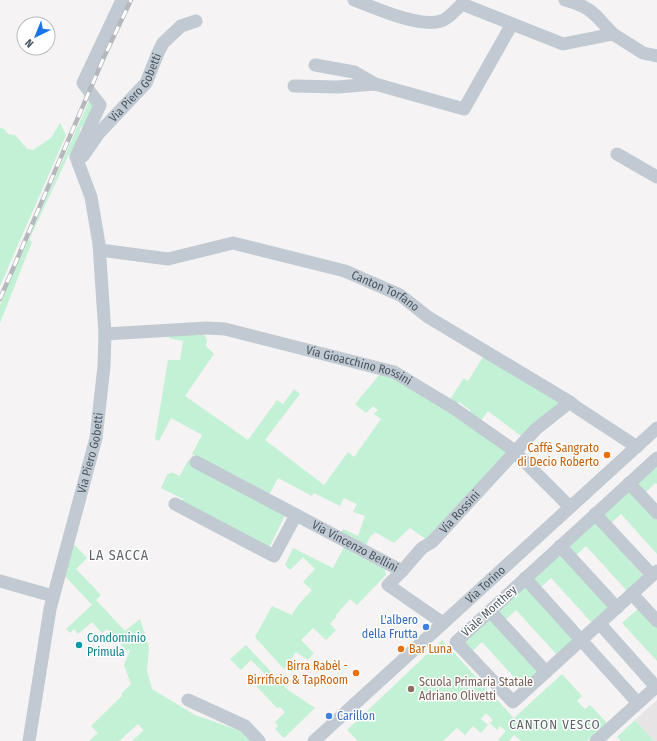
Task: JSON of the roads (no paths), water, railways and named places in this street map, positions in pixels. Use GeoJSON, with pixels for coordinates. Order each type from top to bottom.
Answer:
{"type":"FeatureCollection","features":[{"type":"Feature","properties":{"kind":"street","name":"Via Piero Gobetti"},"geometry":{"type":"LineString","coordinates":[[29,741],[53,596],[96,438],[102,400],[105,334],[100,250],[90,197],[76,157],[100,105],[83,83],[122,0]]}},
{"type":"Feature","properties":{"kind":"street"},"geometry":{"type":"LineString","coordinates":[[354,0],[409,20],[428,22],[440,22],[446,19],[462,4],[563,44],[613,34]]}},
{"type":"Feature","properties":{"kind":"street"},"geometry":{"type":"LineString","coordinates":[[565,0],[582,5],[589,9],[613,34],[643,53],[657,56]]}},
{"type":"Feature","properties":{"kind":"street","name":"Via Piero Gobetti"},"geometry":{"type":"LineString","coordinates":[[78,162],[100,133],[146,83],[158,53],[164,43],[181,26],[196,21]]}},
{"type":"Feature","properties":{"kind":"street"},"geometry":{"type":"LineString","coordinates":[[315,65],[354,72],[375,84],[464,109],[512,24]]}},
{"type":"Feature","properties":{"kind":"street"},"geometry":{"type":"LineString","coordinates":[[294,86],[338,87],[375,84]]}},
{"type":"Feature","properties":{"kind":"street"},"geometry":{"type":"LineString","coordinates":[[617,154],[657,177]]}},
{"type":"Feature","properties":{"kind":"street","name":"Canton Torfano"},"geometry":{"type":"LineString","coordinates":[[100,250],[168,260],[232,243],[345,271],[400,295],[428,317],[570,402],[637,447]]}},
{"type":"Feature","properties":{"kind":"street","name":"Via Gioacchino Rossini"},"geometry":{"type":"LineString","coordinates":[[105,334],[207,328],[225,329],[394,372],[436,397],[515,451],[570,507]]}},
{"type":"Feature","properties":{"kind":"street","name":"Via Rossini"},"geometry":{"type":"LineString","coordinates":[[402,571],[422,548],[432,542],[442,532],[536,429],[570,402]]}},
{"type":"Feature","properties":{"kind":"street","name":"Via Torino"},"geometry":{"type":"LineString","coordinates":[[314,741],[570,507],[637,447],[655,434]]}},
{"type":"Feature","properties":{"kind":"street","name":"Viale Monthey"},"geometry":{"type":"LineString","coordinates":[[655,573],[514,702],[456,642],[657,458]]}},
{"type":"Feature","properties":{"kind":"street","name":"Via Vincenzo Bellini"},"geometry":{"type":"LineString","coordinates":[[196,462],[402,571],[388,585],[443,623]]}},
{"type":"Feature","properties":{"kind":"street"},"geometry":{"type":"LineString","coordinates":[[629,483],[657,513]]}},
{"type":"Feature","properties":{"kind":"street"},"geometry":{"type":"LineString","coordinates":[[175,504],[274,556],[296,515]]}},
{"type":"Feature","properties":{"kind":"street"},"geometry":{"type":"LineString","coordinates":[[596,514],[655,573]]}},
{"type":"Feature","properties":{"kind":"street"},"geometry":{"type":"LineString","coordinates":[[560,546],[617,608]]}},
{"type":"Feature","properties":{"kind":"street"},"geometry":{"type":"LineString","coordinates":[[525,578],[638,703]]}},
{"type":"Feature","properties":{"kind":"street"},"geometry":{"type":"LineString","coordinates":[[0,581],[53,596]]}},
{"type":"Feature","properties":{"kind":"street"},"geometry":{"type":"LineString","coordinates":[[632,594],[657,621]]}},
{"type":"Feature","properties":{"kind":"street"},"geometry":{"type":"LineString","coordinates":[[490,610],[546,672]]}},
{"type":"Feature","properties":{"kind":"street"},"geometry":{"type":"LineString","coordinates":[[454,613],[469,629]]}},
{"type":"Feature","properties":{"kind":"street"},"geometry":{"type":"LineString","coordinates":[[600,624],[656,686],[605,738]]}},
{"type":"Feature","properties":{"kind":"street"},"geometry":{"type":"LineString","coordinates":[[188,700],[245,726],[259,741]]}},
{"type":"Feature","properties":{"kind":"railway"},"geometry":{"type":"LineString","coordinates":[[0,299],[104,57],[131,0]]}},
{"type":"Feature","properties":{"kind":"place","name":"Caffè Sangrato di Decio Roberto"},"geometry":{"type":"Point","coordinates":[607,455]}},
{"type":"Feature","properties":{"kind":"place","name":"L'albero della Frutta"},"geometry":{"type":"Point","coordinates":[426,627]}},
{"type":"Feature","properties":{"kind":"place","name":"Condominio Primula"},"geometry":{"type":"Point","coordinates":[79,645]}},
{"type":"Feature","properties":{"kind":"place","name":"Bar Luna"},"geometry":{"type":"Point","coordinates":[401,649]}},
{"type":"Feature","properties":{"kind":"place","name":"Birra Rabèl - Birrificio & TapRoom"},"geometry":{"type":"Point","coordinates":[356,673]}},
{"type":"Feature","properties":{"kind":"place","name":"Scuola Primaria Statale Adriano Olivetti"},"geometry":{"type":"Point","coordinates":[411,689]}},
{"type":"Feature","properties":{"kind":"place","name":"Carillon"},"geometry":{"type":"Point","coordinates":[329,716]}},
{"type":"Feature","properties":{"kind":"district","name":"LA SACCA"},"geometry":{"type":"Point","coordinates":[119,555]}},
{"type":"Feature","properties":{"kind":"district","name":"CANTON VESCO"},"geometry":{"type":"Point","coordinates":[555,724]}}]}
